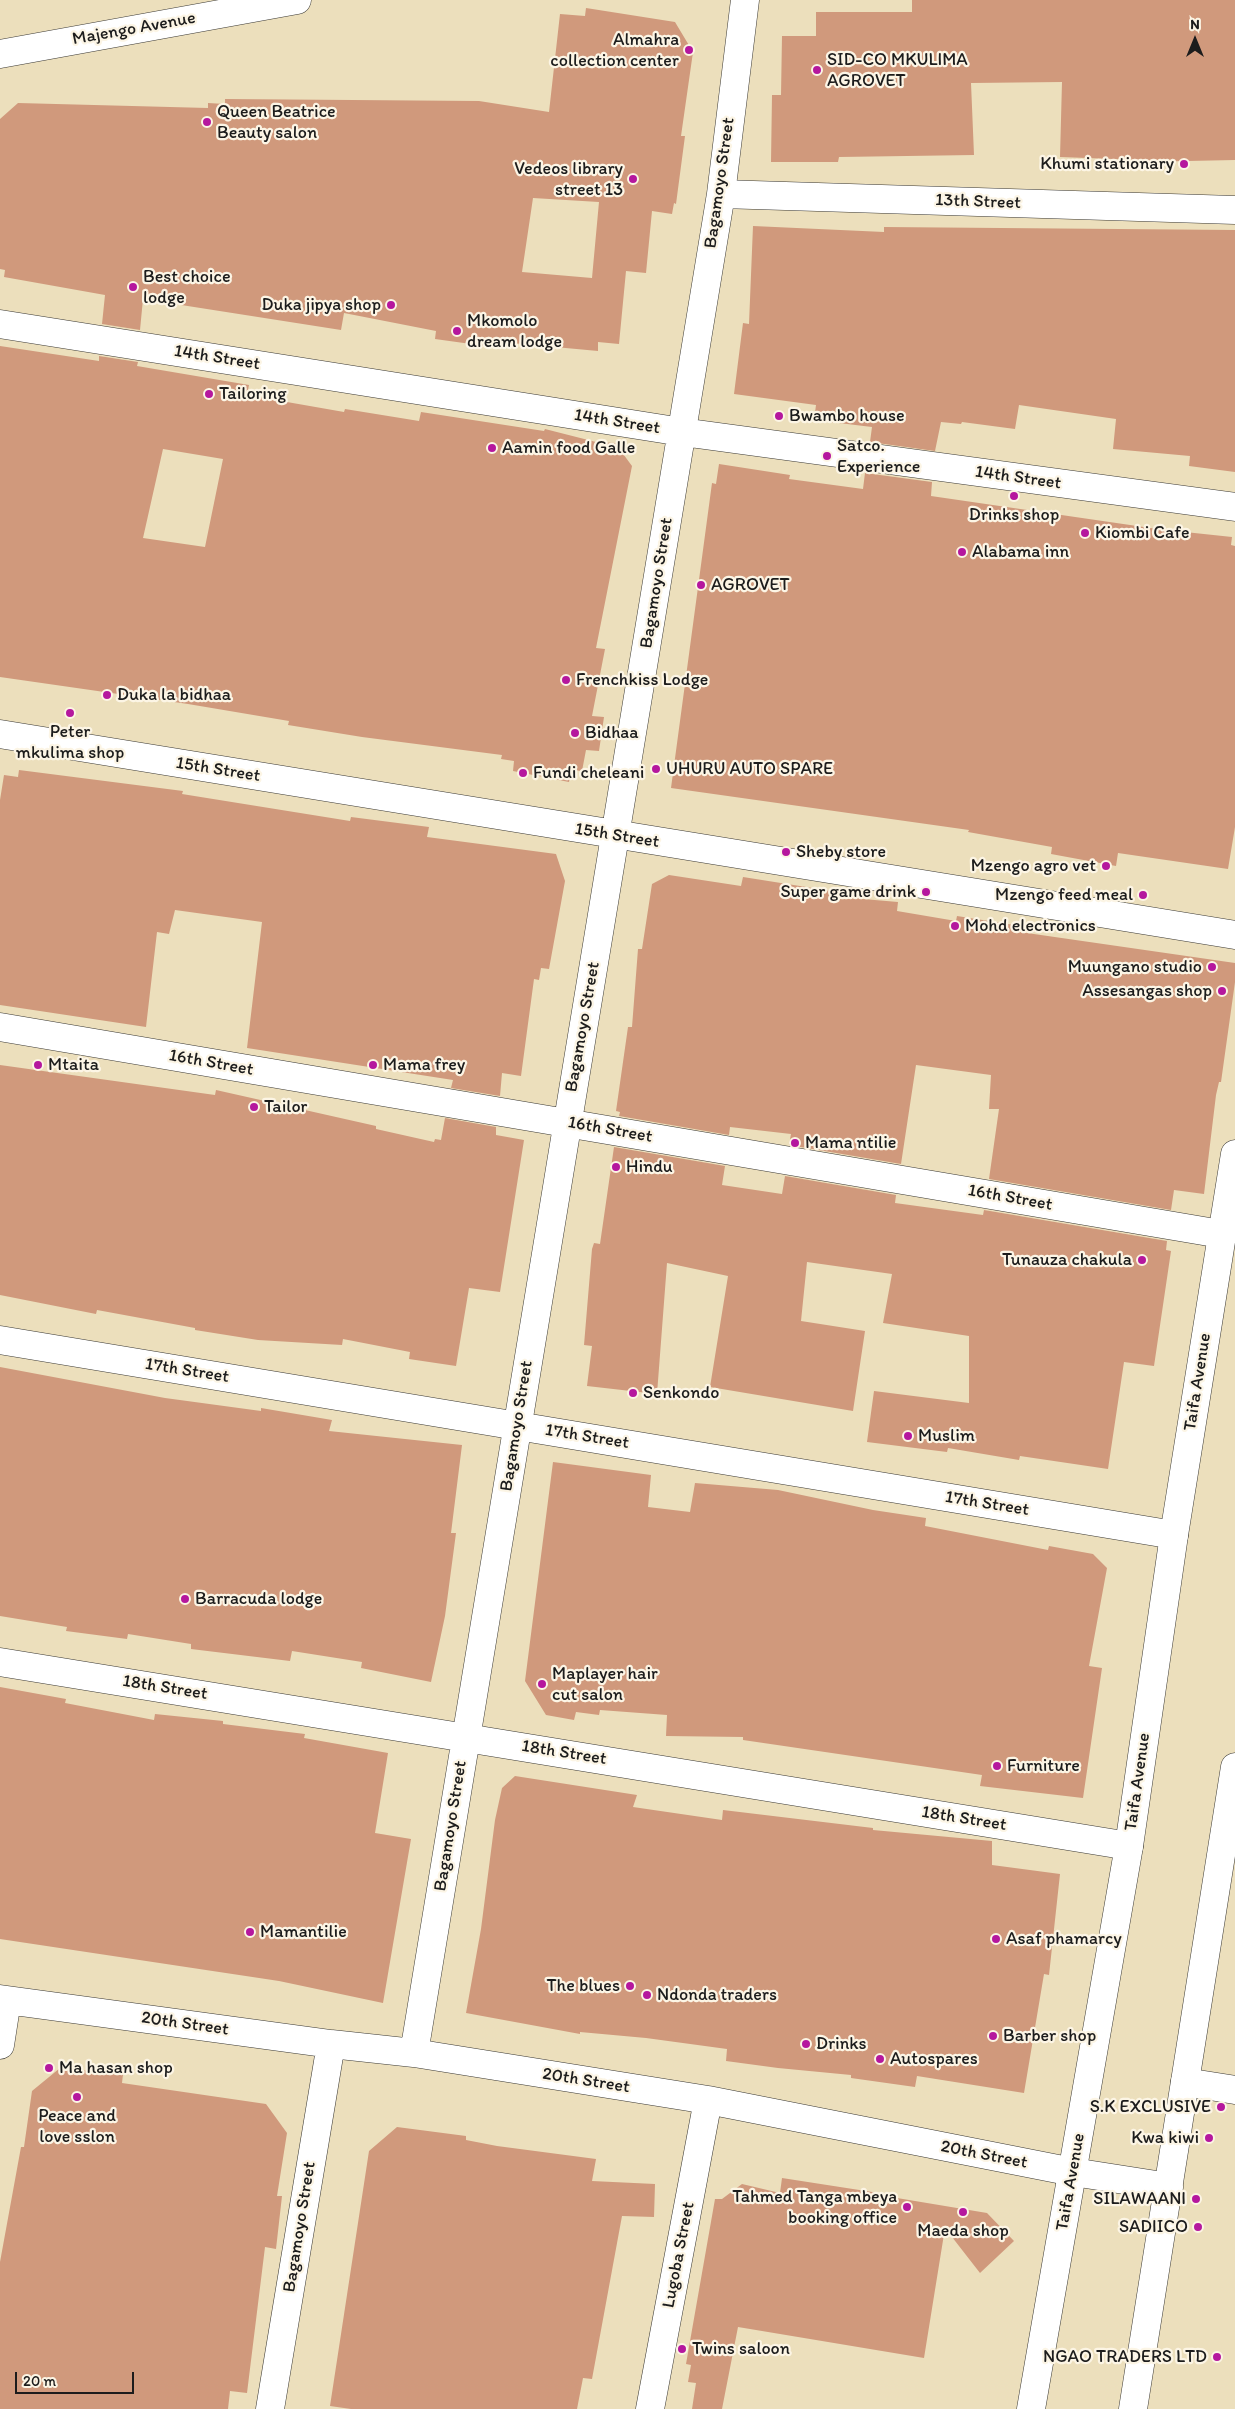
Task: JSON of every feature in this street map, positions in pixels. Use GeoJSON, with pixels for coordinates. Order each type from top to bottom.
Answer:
{"type":"FeatureCollection","features":[{"type":"Feature","properties":{"kind":"street","name":"Majengo Avenue"},"geometry":{"type":"LineString","coordinates":[[0,54],[297,0]]}},
{"type":"Feature","properties":{"kind":"street","name":"Bagamoyo Street"},"geometry":{"type":"LineString","coordinates":[[414,2053],[721,194],[745,0]]}},
{"type":"Feature","properties":{"kind":"street","name":"13th Street"},"geometry":{"type":"LineString","coordinates":[[721,194],[1235,210]]}},
{"type":"Feature","properties":{"kind":"street","name":"14th Street"},"geometry":{"type":"LineString","coordinates":[[0,324],[682,432],[1235,507]]}},
{"type":"Feature","properties":{"kind":"street","name":"15th Street"},"geometry":{"type":"LineString","coordinates":[[0,734],[1235,935]]}},
{"type":"Feature","properties":{"kind":"street","name":"16th Street"},"geometry":{"type":"LineString","coordinates":[[0,1027],[1221,1234]]}},
{"type":"Feature","properties":{"kind":"street","name":"Taifa Avenue"},"geometry":{"type":"LineString","coordinates":[[1031,2409],[1129,1846],[1174,1535],[1235,1154]]}},
{"type":"Feature","properties":{"kind":"street","name":"17th Street"},"geometry":{"type":"LineString","coordinates":[[0,1340],[1174,1535]]}},
{"type":"Feature","properties":{"kind":"street","name":"18th Street"},"geometry":{"type":"LineString","coordinates":[[0,1662],[1129,1846]]}},
{"type":"Feature","properties":{"kind":"street"},"geometry":{"type":"LineString","coordinates":[[1133,2409],[1185,2082],[1228,1858],[1235,1767]]}},
{"type":"Feature","properties":{"kind":"street","name":"20th Street"},"geometry":{"type":"LineString","coordinates":[[4,2000],[331,2044],[414,2053],[708,2100],[1073,2172],[1169,2187]]}},
{"type":"Feature","properties":{"kind":"street"},"geometry":{"type":"LineString","coordinates":[[0,2045],[4,2000]]}},
{"type":"Feature","properties":{"kind":"street","name":"Bagamoyo Street"},"geometry":{"type":"LineString","coordinates":[[270,2409],[331,2044]]}},
{"type":"Feature","properties":{"kind":"street"},"geometry":{"type":"LineString","coordinates":[[1185,2082],[1235,2090]]}},
{"type":"Feature","properties":{"kind":"street","name":"Lugoba Street"},"geometry":{"type":"LineString","coordinates":[[650,2409],[708,2100]]}},
{"type":"Feature","properties":{"kind":"building"},"geometry":{"type":"Polygon","coordinates":[[[912,0],[1235,0],[1235,160],[1140,162],[1140,160],[1060,157],[1062,82],[971,83],[974,155],[839,157],[838,162],[771,162],[772,95],[781,95],[782,36],[816,36],[816,12],[912,12],[912,0]]]}},
{"type":"Feature","properties":{"kind":"building"},"geometry":{"type":"Polygon","coordinates":[[[586,8],[675,22],[693,52],[681,136],[685,136],[676,204],[674,203],[672,214],[652,211],[646,273],[626,271],[619,344],[598,342],[598,351],[501,342],[500,348],[435,339],[436,331],[344,313],[341,330],[143,299],[140,330],[102,324],[105,295],[4,277],[5,270],[0,269],[0,119],[18,103],[208,108],[208,103],[225,104],[225,99],[479,101],[549,112],[560,14],[585,16],[586,8]],[[533,198],[522,272],[592,278],[599,202],[533,198]]]}},
{"type":"Feature","properties":{"kind":"building"},"geometry":{"type":"Polygon","coordinates":[[[753,226],[884,232],[884,227],[1235,230],[1235,472],[1189,466],[1190,456],[1113,449],[1116,419],[1019,405],[1015,429],[962,422],[961,424],[941,422],[935,451],[870,442],[872,427],[814,420],[816,405],[734,394],[743,323],[749,324],[753,226]]]}},
{"type":"Feature","properties":{"kind":"building"},"geometry":{"type":"Polygon","coordinates":[[[0,346],[99,361],[99,356],[138,362],[137,366],[249,385],[247,395],[344,412],[345,409],[419,421],[421,412],[544,431],[545,429],[596,442],[615,443],[632,466],[596,648],[605,649],[592,716],[604,717],[599,751],[586,750],[582,771],[571,770],[569,782],[513,771],[514,761],[501,759],[502,755],[362,737],[288,725],[289,721],[188,704],[0,677],[0,346]],[[163,449],[143,538],[205,547],[223,459],[163,449]]]}},
{"type":"Feature","properties":{"kind":"building"},"geometry":{"type":"Polygon","coordinates":[[[719,464],[790,475],[789,479],[863,489],[865,473],[932,482],[931,496],[1185,533],[1232,537],[1231,545],[1235,546],[1235,827],[1228,869],[1118,853],[1116,866],[1051,854],[1052,847],[968,832],[969,830],[671,788],[712,483],[716,484],[719,464]]]}},
{"type":"Feature","properties":{"kind":"building"},"geometry":{"type":"Polygon","coordinates":[[[19,770],[183,791],[182,794],[350,821],[351,817],[429,827],[427,837],[556,854],[565,881],[549,969],[541,968],[539,980],[534,979],[521,1076],[502,1073],[500,1096],[451,1088],[453,1080],[247,1048],[262,922],[175,910],[169,934],[157,932],[146,1027],[0,1005],[0,800],[4,775],[18,777],[19,770]]]}},
{"type":"Feature","properties":{"kind":"building"},"geometry":{"type":"Polygon","coordinates":[[[669,875],[741,886],[743,877],[863,896],[863,899],[898,902],[897,911],[956,921],[957,916],[1021,926],[1020,932],[1235,963],[1235,982],[1221,1082],[1219,1082],[1216,1095],[1204,1194],[1174,1190],[1171,1210],[989,1179],[999,1109],[989,1109],[991,1075],[916,1065],[901,1164],[789,1145],[791,1134],[730,1127],[729,1135],[619,1116],[620,1112],[616,1111],[628,1027],[632,1027],[638,949],[642,949],[652,884],[669,875]]]}},
{"type":"Feature","properties":{"kind":"building"},"geometry":{"type":"Polygon","coordinates":[[[0,1065],[215,1095],[216,1090],[376,1126],[376,1129],[434,1142],[435,1139],[441,1140],[445,1118],[496,1127],[496,1135],[524,1140],[500,1292],[469,1288],[456,1366],[409,1359],[410,1352],[343,1339],[342,1345],[258,1340],[195,1330],[195,1328],[97,1310],[96,1314],[0,1295],[0,1065]]]}},
{"type":"Feature","properties":{"kind":"building"},"geometry":{"type":"Polygon","coordinates":[[[614,1147],[725,1166],[722,1185],[782,1194],[785,1176],[896,1195],[895,1203],[983,1215],[984,1210],[1167,1241],[1166,1250],[1171,1251],[1154,1366],[1124,1362],[1108,1469],[1020,1456],[1019,1460],[948,1448],[947,1452],[867,1442],[874,1391],[969,1403],[969,1336],[883,1323],[892,1274],[807,1262],[801,1321],[865,1331],[853,1411],[710,1387],[728,1276],[667,1263],[657,1394],[587,1386],[592,1346],[584,1345],[592,1249],[594,1243],[600,1244],[614,1147]]]}},
{"type":"Feature","properties":{"kind":"building"},"geometry":{"type":"Polygon","coordinates":[[[0,1367],[165,1398],[261,1411],[261,1408],[332,1420],[329,1431],[462,1445],[451,1533],[456,1533],[445,1616],[431,1682],[361,1668],[362,1662],[292,1651],[290,1661],[191,1649],[191,1644],[128,1634],[127,1639],[66,1631],[67,1627],[0,1616],[0,1367]]]}},
{"type":"Feature","properties":{"kind":"building"},"geometry":{"type":"Polygon","coordinates":[[[553,1462],[651,1475],[648,1507],[690,1512],[695,1483],[778,1490],[873,1510],[926,1518],[925,1526],[1048,1550],[1049,1546],[1093,1554],[1107,1568],[1089,1666],[1102,1668],[1083,1798],[980,1786],[982,1775],[743,1740],[743,1737],[666,1736],[667,1715],[600,1710],[599,1715],[576,1712],[574,1720],[546,1715],[525,1681],[553,1462]]]}},
{"type":"Feature","properties":{"kind":"building"},"geometry":{"type":"Polygon","coordinates":[[[0,1687],[66,1699],[65,1703],[154,1720],[155,1714],[223,1721],[223,1724],[305,1734],[304,1738],[388,1753],[375,1833],[411,1839],[383,2003],[279,1981],[0,1939],[0,1687]]]}},
{"type":"Feature","properties":{"kind":"building"},"geometry":{"type":"Polygon","coordinates":[[[515,1776],[637,1795],[633,1807],[722,1820],[723,1810],[873,1828],[873,1830],[992,1841],[992,1865],[1060,1874],[1049,1975],[1044,1974],[1024,2093],[917,2076],[915,2087],[851,2078],[851,2075],[726,2061],[727,2049],[646,2038],[580,2032],[580,2034],[466,2013],[481,1929],[495,1820],[502,1788],[515,1776]]]}},
{"type":"Feature","properties":{"kind":"building"},"geometry":{"type":"Polygon","coordinates":[[[60,2068],[123,2074],[122,2083],[266,2104],[287,2133],[277,2196],[282,2196],[276,2249],[265,2247],[247,2393],[230,2391],[228,2409],[0,2409],[0,2262],[21,2147],[24,2147],[32,2091],[60,2068]]]}},
{"type":"Feature","properties":{"kind":"building"},"geometry":{"type":"Polygon","coordinates":[[[397,2127],[466,2136],[466,2140],[497,2146],[596,2159],[592,2181],[655,2184],[654,2217],[622,2216],[592,2379],[583,2378],[577,2409],[351,2409],[330,2406],[369,2151],[397,2127]]]}},
{"type":"Feature","properties":{"kind":"building"},"geometry":{"type":"Polygon","coordinates":[[[782,2178],[898,2196],[897,2198],[987,2213],[1014,2241],[980,2273],[945,2228],[924,2358],[738,2327],[722,2409],[692,2409],[696,2383],[688,2382],[691,2365],[686,2364],[715,2199],[722,2199],[742,2184],[780,2193],[782,2178]]]}},
{"type":"Feature","properties":{"kind":"place","name":"Almahra collection center"},"geometry":{"type":"Point","coordinates":[689,50]}},
{"type":"Feature","properties":{"kind":"place","name":"SID-CO MKULIMA AGROVET"},"geometry":{"type":"Point","coordinates":[817,70]}},
{"type":"Feature","properties":{"kind":"place","name":"Queen Beatrice Beauty salon"},"geometry":{"type":"Point","coordinates":[207,122]}},
{"type":"Feature","properties":{"kind":"place","name":"Khumi stationary"},"geometry":{"type":"Point","coordinates":[1184,164]}},
{"type":"Feature","properties":{"kind":"place","name":"Vedeos library street 13"},"geometry":{"type":"Point","coordinates":[633,179]}},
{"type":"Feature","properties":{"kind":"place","name":"Best choice lodge"},"geometry":{"type":"Point","coordinates":[133,287]}},
{"type":"Feature","properties":{"kind":"place","name":"Duka jipya shop"},"geometry":{"type":"Point","coordinates":[391,305]}},
{"type":"Feature","properties":{"kind":"place","name":"Mkomolo dream lodge"},"geometry":{"type":"Point","coordinates":[457,331]}},
{"type":"Feature","properties":{"kind":"place","name":"Tailoring"},"geometry":{"type":"Point","coordinates":[209,394]}},
{"type":"Feature","properties":{"kind":"place","name":"Bwambo house"},"geometry":{"type":"Point","coordinates":[779,416]}},
{"type":"Feature","properties":{"kind":"place","name":"Aamin food Galle"},"geometry":{"type":"Point","coordinates":[492,448]}},
{"type":"Feature","properties":{"kind":"place","name":"Satco. Experience"},"geometry":{"type":"Point","coordinates":[827,456]}},
{"type":"Feature","properties":{"kind":"place","name":"Drinks shop"},"geometry":{"type":"Point","coordinates":[1014,496]}},
{"type":"Feature","properties":{"kind":"place","name":"Kiombi Cafe"},"geometry":{"type":"Point","coordinates":[1085,533]}},
{"type":"Feature","properties":{"kind":"place","name":"Alabama inn"},"geometry":{"type":"Point","coordinates":[962,552]}},
{"type":"Feature","properties":{"kind":"place","name":"AGROVET"},"geometry":{"type":"Point","coordinates":[701,585]}},
{"type":"Feature","properties":{"kind":"place","name":"Frenchkiss Lodge"},"geometry":{"type":"Point","coordinates":[566,680]}},
{"type":"Feature","properties":{"kind":"place","name":"Duka la bidhaa"},"geometry":{"type":"Point","coordinates":[107,695]}},
{"type":"Feature","properties":{"kind":"place","name":"Peter mkulima shop"},"geometry":{"type":"Point","coordinates":[70,713]}},
{"type":"Feature","properties":{"kind":"place","name":"Bidhaa"},"geometry":{"type":"Point","coordinates":[575,733]}},
{"type":"Feature","properties":{"kind":"place","name":"UHURU AUTO SPARE"},"geometry":{"type":"Point","coordinates":[656,769]}},
{"type":"Feature","properties":{"kind":"place","name":"Fundi cheleani"},"geometry":{"type":"Point","coordinates":[523,773]}},
{"type":"Feature","properties":{"kind":"place","name":"Sheby store"},"geometry":{"type":"Point","coordinates":[786,852]}},
{"type":"Feature","properties":{"kind":"place","name":"Mzengo agro vet"},"geometry":{"type":"Point","coordinates":[1106,866]}},
{"type":"Feature","properties":{"kind":"place","name":"Super game drink"},"geometry":{"type":"Point","coordinates":[926,892]}},
{"type":"Feature","properties":{"kind":"place","name":"Mzengo feed meal"},"geometry":{"type":"Point","coordinates":[1143,895]}},
{"type":"Feature","properties":{"kind":"place","name":"Mohd electronics"},"geometry":{"type":"Point","coordinates":[955,926]}},
{"type":"Feature","properties":{"kind":"place","name":"Muungano studio"},"geometry":{"type":"Point","coordinates":[1212,967]}},
{"type":"Feature","properties":{"kind":"place","name":"Assesangas shop"},"geometry":{"type":"Point","coordinates":[1222,991]}},
{"type":"Feature","properties":{"kind":"place","name":"Mtaita"},"geometry":{"type":"Point","coordinates":[38,1065]}},
{"type":"Feature","properties":{"kind":"place","name":"Mama frey"},"geometry":{"type":"Point","coordinates":[373,1065]}},
{"type":"Feature","properties":{"kind":"place","name":"Tailor"},"geometry":{"type":"Point","coordinates":[254,1107]}},
{"type":"Feature","properties":{"kind":"place","name":"Mama ntilie"},"geometry":{"type":"Point","coordinates":[795,1143]}},
{"type":"Feature","properties":{"kind":"place","name":"Hindu"},"geometry":{"type":"Point","coordinates":[616,1167]}},
{"type":"Feature","properties":{"kind":"place","name":"Tunauza chakula"},"geometry":{"type":"Point","coordinates":[1142,1260]}},
{"type":"Feature","properties":{"kind":"place","name":"Senkondo"},"geometry":{"type":"Point","coordinates":[633,1393]}},
{"type":"Feature","properties":{"kind":"place","name":"Muslim"},"geometry":{"type":"Point","coordinates":[908,1436]}},
{"type":"Feature","properties":{"kind":"place","name":"Barracuda lodge"},"geometry":{"type":"Point","coordinates":[185,1599]}},
{"type":"Feature","properties":{"kind":"place","name":"Maplayer hair cut salon"},"geometry":{"type":"Point","coordinates":[542,1684]}},
{"type":"Feature","properties":{"kind":"place","name":"Furniture"},"geometry":{"type":"Point","coordinates":[997,1766]}},
{"type":"Feature","properties":{"kind":"place","name":"Mamantilie"},"geometry":{"type":"Point","coordinates":[250,1932]}},
{"type":"Feature","properties":{"kind":"place","name":"Asaf phamarcy"},"geometry":{"type":"Point","coordinates":[996,1939]}},
{"type":"Feature","properties":{"kind":"place","name":"The blues"},"geometry":{"type":"Point","coordinates":[630,1986]}},
{"type":"Feature","properties":{"kind":"place","name":"Ndonda traders"},"geometry":{"type":"Point","coordinates":[647,1995]}},
{"type":"Feature","properties":{"kind":"place","name":"Barber shop"},"geometry":{"type":"Point","coordinates":[993,2036]}},
{"type":"Feature","properties":{"kind":"place","name":"Drinks"},"geometry":{"type":"Point","coordinates":[806,2044]}},
{"type":"Feature","properties":{"kind":"place","name":"Autospares"},"geometry":{"type":"Point","coordinates":[880,2059]}},
{"type":"Feature","properties":{"kind":"place","name":"Ma hasan shop"},"geometry":{"type":"Point","coordinates":[49,2068]}},
{"type":"Feature","properties":{"kind":"place","name":"Peace and love sslon"},"geometry":{"type":"Point","coordinates":[77,2097]}},
{"type":"Feature","properties":{"kind":"place","name":"S.K EXCLUSIVE"},"geometry":{"type":"Point","coordinates":[1221,2107]}},
{"type":"Feature","properties":{"kind":"place","name":"Kwa kiwi"},"geometry":{"type":"Point","coordinates":[1209,2138]}},
{"type":"Feature","properties":{"kind":"place","name":"SILAWAANI"},"geometry":{"type":"Point","coordinates":[1196,2199]}},
{"type":"Feature","properties":{"kind":"place","name":"Tahmed Tanga mbeya booking office"},"geometry":{"type":"Point","coordinates":[907,2207]}},
{"type":"Feature","properties":{"kind":"place","name":"Maeda shop"},"geometry":{"type":"Point","coordinates":[963,2212]}},
{"type":"Feature","properties":{"kind":"place","name":"SADIICO"},"geometry":{"type":"Point","coordinates":[1198,2227]}},
{"type":"Feature","properties":{"kind":"place","name":"Twins saloon"},"geometry":{"type":"Point","coordinates":[682,2349]}},
{"type":"Feature","properties":{"kind":"place","name":"NGAO TRADERS LTD"},"geometry":{"type":"Point","coordinates":[1217,2357]}}]}
